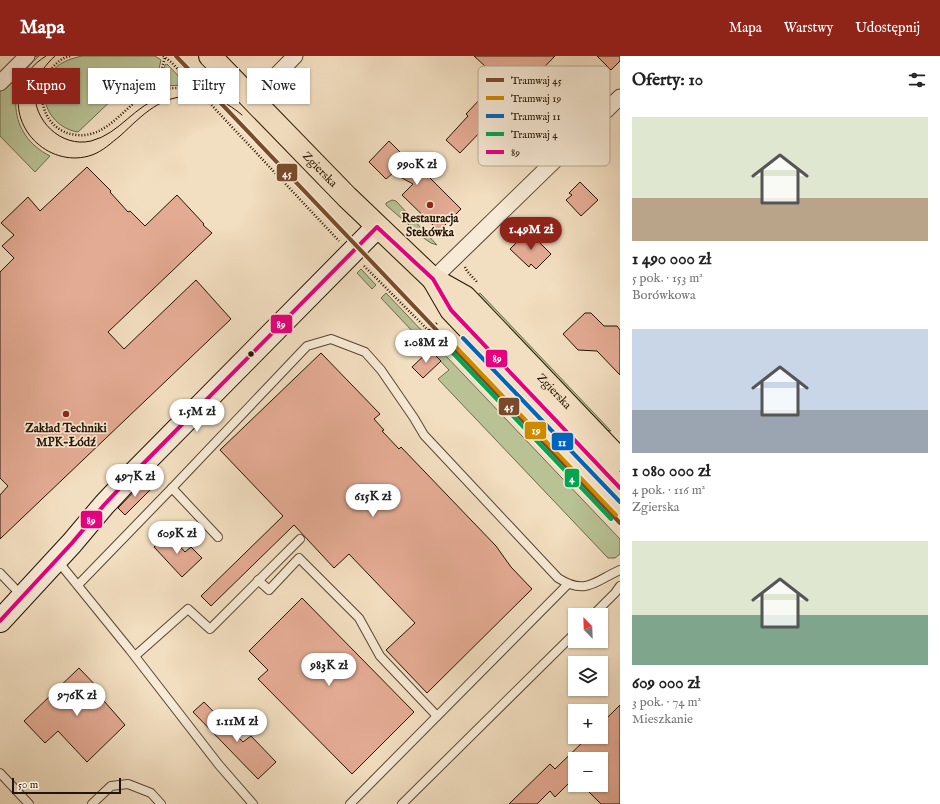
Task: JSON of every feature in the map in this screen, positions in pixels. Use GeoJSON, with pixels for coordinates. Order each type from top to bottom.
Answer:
{"type":"FeatureCollection","features":[{"type":"Feature","properties":{"kind":"main road","name":"Zgierska"},"geometry":{"type":"LineString","coordinates":[[210,56],[247,93]]}},
{"type":"Feature","properties":{"kind":"main road","name":"Zgierska"},"geometry":{"type":"LineString","coordinates":[[258,104],[377,227],[432,279],[465,297],[617,451]]}},
{"type":"Feature","properties":{"kind":"main road","name":"Zgierska"},"geometry":{"type":"LineString","coordinates":[[432,279],[451,310],[620,488]]}},
{"type":"Feature","properties":{"kind":"street"},"geometry":{"type":"LineString","coordinates":[[0,83],[27,56]]}},
{"type":"Feature","properties":{"kind":"street"},"geometry":{"type":"LineString","coordinates":[[283,68],[295,56]]}},
{"type":"Feature","properties":{"kind":"street"},"geometry":{"type":"LineString","coordinates":[[610,107],[620,97]]}},
{"type":"Feature","properties":{"kind":"street"},"geometry":{"type":"LineString","coordinates":[[432,279],[549,166]]}},
{"type":"Feature","properties":{"kind":"street"},"geometry":{"type":"LineString","coordinates":[[0,621],[57,560],[104,505],[134,473],[377,227]]}},
{"type":"Feature","properties":{"kind":"lane"},"geometry":{"type":"LineString","coordinates":[[78,585],[307,346],[331,339],[365,352],[385,376],[424,435],[558,578],[568,584],[581,587],[592,585],[620,570]]}},
{"type":"Feature","properties":{"kind":"lane"},"geometry":{"type":"LineString","coordinates":[[172,488],[218,537]]}},
{"type":"Feature","properties":{"kind":"lane"},"geometry":{"type":"LineString","coordinates":[[135,656],[188,608],[210,629],[300,539]]}},
{"type":"Feature","properties":{"kind":"lane"},"geometry":{"type":"LineString","coordinates":[[258,580],[269,590],[299,558],[359,618],[380,656],[437,716]]}},
{"type":"Feature","properties":{"kind":"lane"},"geometry":{"type":"LineString","coordinates":[[57,560],[135,656],[219,765],[253,804]]}},
{"type":"Feature","properties":{"kind":"lane"},"geometry":{"type":"LineString","coordinates":[[0,573],[23,596]]}},
{"type":"Feature","properties":{"kind":"lane"},"geometry":{"type":"LineString","coordinates":[[350,804],[568,584]]}},
{"type":"Feature","properties":{"kind":"lane"},"geometry":{"type":"LineString","coordinates":[[600,608],[620,586]]}},
{"type":"Feature","properties":{"kind":"lane"},"geometry":{"type":"LineString","coordinates":[[402,804],[568,639]]}},
{"type":"Feature","properties":{"kind":"lane"},"geometry":{"type":"LineString","coordinates":[[0,773],[29,804]]}},
{"type":"Feature","properties":{"kind":"lane"},"geometry":{"type":"LineString","coordinates":[[92,804],[111,786],[128,784],[151,793],[161,804]]}},
{"type":"Feature","properties":{"kind":"path"},"geometry":{"type":"LineString","coordinates":[[70,56],[58,62],[51,69],[45,78],[41,94],[44,110],[58,128],[65,132],[78,135],[96,132],[115,120],[134,104]]}},
{"type":"Feature","properties":{"kind":"path"},"geometry":{"type":"LineString","coordinates":[[161,68],[164,57]]}},
{"type":"Feature","properties":{"kind":"path"},"geometry":{"type":"LineString","coordinates":[[164,57],[178,71]]}},
{"type":"Feature","properties":{"kind":"path"},"geometry":{"type":"LineString","coordinates":[[210,104],[342,243]]}},
{"type":"Feature","properties":{"kind":"path"},"geometry":{"type":"LineString","coordinates":[[465,263],[467,271],[479,284],[475,288]]}},
{"type":"Feature","properties":{"kind":"path"},"geometry":{"type":"LineString","coordinates":[[363,265],[429,331],[441,319]]}},
{"type":"Feature","properties":{"kind":"green space"},"geometry":{"type":"Polygon","coordinates":[[[36,56],[39,56],[28,68],[24,68],[36,56]]]}},
{"type":"Feature","properties":{"kind":"green space"},"geometry":{"type":"Polygon","coordinates":[[[82,56],[155,56],[161,60],[159,68],[88,68],[88,104],[108,104],[78,132],[67,129],[58,122],[51,114],[46,104],[80,104],[80,68],[56,68],[67,60],[82,56]]]}},
{"type":"Feature","properties":{"kind":"green space"},"geometry":{"type":"Polygon","coordinates":[[[167,64],[178,76],[178,85],[170,86],[170,68],[164,68],[167,64]]]}},
{"type":"Feature","properties":{"kind":"green space"},"geometry":{"type":"Polygon","coordinates":[[[12,79],[12,104],[16,104],[19,123],[26,136],[36,147],[50,156],[35,172],[0,136],[0,91],[12,79]]]}},
{"type":"Feature","properties":{"kind":"green space"},"geometry":{"type":"Polygon","coordinates":[[[392,200],[396,201],[437,245],[425,239],[386,205],[386,203],[392,200]]]}},
{"type":"Feature","properties":{"kind":"green space"},"geometry":{"type":"Polygon","coordinates":[[[361,269],[376,285],[372,289],[357,273],[361,269]]]}},
{"type":"Feature","properties":{"kind":"green space"},"geometry":{"type":"Polygon","coordinates":[[[386,293],[620,539],[620,554],[615,558],[608,558],[438,379],[449,370],[381,298],[386,293]]]}},
{"type":"Feature","properties":{"kind":"green space"},"geometry":{"type":"Polygon","coordinates":[[[480,293],[611,431],[606,430],[476,296],[480,293]]]}},
{"type":"Feature","properties":{"kind":"building"},"geometry":{"type":"Polygon","coordinates":[[[474,56],[555,56],[545,66],[485,66],[474,56]]]}},
{"type":"Feature","properties":{"kind":"building"},"geometry":{"type":"Polygon","coordinates":[[[597,56],[620,56],[620,61],[611,70],[610,66],[607,66],[597,56]]]}},
{"type":"Feature","properties":{"kind":"building"},"geometry":{"type":"Polygon","coordinates":[[[478,101],[478,134],[460,153],[446,140],[468,116],[466,114],[478,101]]]}},
{"type":"Feature","properties":{"kind":"building"},"geometry":{"type":"Polygon","coordinates":[[[389,141],[407,159],[411,155],[431,175],[429,177],[461,209],[439,231],[402,195],[413,184],[393,173],[386,179],[369,162],[389,141]]]}},
{"type":"Feature","properties":{"kind":"building","name":"Zakład Techniki MPK-Łódź"},"geometry":{"type":"Polygon","coordinates":[[[87,167],[111,191],[110,192],[128,212],[130,211],[145,226],[177,195],[204,224],[203,225],[212,233],[108,332],[124,349],[196,280],[231,319],[0,539],[0,495],[8,486],[0,478],[0,272],[14,258],[2,246],[14,235],[1,223],[28,197],[40,211],[87,167]]]}},
{"type":"Feature","properties":{"kind":"building"},"geometry":{"type":"Polygon","coordinates":[[[580,182],[598,200],[581,216],[566,200],[572,195],[569,193],[580,182]]]}},
{"type":"Feature","properties":{"kind":"building"},"geometry":{"type":"Polygon","coordinates":[[[528,231],[551,254],[536,269],[531,264],[529,267],[510,249],[528,231]]]}},
{"type":"Feature","properties":{"kind":"building"},"geometry":{"type":"Polygon","coordinates":[[[585,313],[591,313],[604,326],[617,326],[620,330],[620,375],[597,351],[578,350],[563,334],[585,313]]]}},
{"type":"Feature","properties":{"kind":"building"},"geometry":{"type":"Polygon","coordinates":[[[430,350],[441,361],[423,378],[412,367],[430,350]]]}},
{"type":"Feature","properties":{"kind":"building"},"geometry":{"type":"Polygon","coordinates":[[[321,353],[380,414],[374,419],[384,430],[382,431],[399,449],[401,447],[496,546],[511,567],[532,589],[427,693],[386,650],[415,623],[349,554],[334,568],[294,525],[211,606],[201,596],[283,516],[220,450],[321,353]]]}},
{"type":"Feature","properties":{"kind":"building"},"geometry":{"type":"Polygon","coordinates":[[[144,481],[152,488],[125,515],[118,508],[144,481]]]}},
{"type":"Feature","properties":{"kind":"building"},"geometry":{"type":"Polygon","coordinates":[[[168,533],[185,552],[191,547],[202,558],[182,577],[154,547],[168,533]]]}},
{"type":"Feature","properties":{"kind":"building"},"geometry":{"type":"Polygon","coordinates":[[[302,598],[414,712],[352,774],[258,679],[268,670],[249,651],[302,598]]]}},
{"type":"Feature","properties":{"kind":"building"},"geometry":{"type":"Polygon","coordinates":[[[79,668],[100,690],[97,693],[125,725],[87,762],[58,731],[45,743],[24,721],[79,668]]]}},
{"type":"Feature","properties":{"kind":"building"},"geometry":{"type":"Polygon","coordinates":[[[204,702],[243,742],[251,736],[276,762],[258,779],[193,712],[204,702]]]}},
{"type":"Feature","properties":{"kind":"building"},"geometry":{"type":"Polygon","coordinates":[[[620,705],[620,804],[601,804],[589,792],[608,792],[608,752],[573,752],[581,744],[608,744],[608,717],[620,705]]]}},
{"type":"Feature","properties":{"kind":"building"},"geometry":{"type":"Polygon","coordinates":[[[568,756],[568,784],[555,797],[550,791],[537,804],[509,804],[550,764],[555,769],[568,756]]]}},
{"type":"Feature","properties":{"kind":"tram line"},"geometry":{"type":"LineString","coordinates":[[46,56],[33,66],[24,79],[20,89],[18,104],[21,119],[27,132],[37,143],[49,151],[62,156],[77,158],[96,153],[120,136],[153,107],[172,99],[195,96],[208,97],[226,104],[242,115]]}},
{"type":"Feature","properties":{"kind":"tram line"},"geometry":{"type":"LineString","coordinates":[[55,56],[40,75],[35,89],[35,100],[43,121],[59,136],[80,142],[91,141],[111,132],[148,104]]}},
{"type":"Feature","properties":{"kind":"tram line","name":"45"},"geometry":{"type":"LineString","coordinates":[[176,56],[620,523]]}},
{"type":"Feature","properties":{"kind":"tram line","name":"11"},"geometry":{"type":"LineString","coordinates":[[463,338],[620,502]]}},
{"type":"Feature","properties":{"kind":"tram line","name":"19"},"geometry":{"type":"LineString","coordinates":[[455,346],[616,515]]}},
{"type":"Feature","properties":{"kind":"tram line","name":"4"},"geometry":{"type":"LineString","coordinates":[[450,350],[611,519]]}},
{"type":"Feature","properties":{"kind":"transit line","name":"89"},"geometry":{"type":"LineString","coordinates":[[377,227],[433,279],[451,310],[620,488]]}},
{"type":"Feature","properties":{"kind":"transit line","name":"89"},"geometry":{"type":"LineString","coordinates":[[0,621],[134,473],[377,227]]}},
{"type":"Feature","properties":{"kind":"place","name":"Restauracja Stekówka"},"geometry":{"type":"Point","coordinates":[430,205]}},
{"type":"Feature","properties":{"kind":"place","name":"Zakład Techniki MPK-Łódź"},"geometry":{"type":"Point","coordinates":[66,414]}}]}
